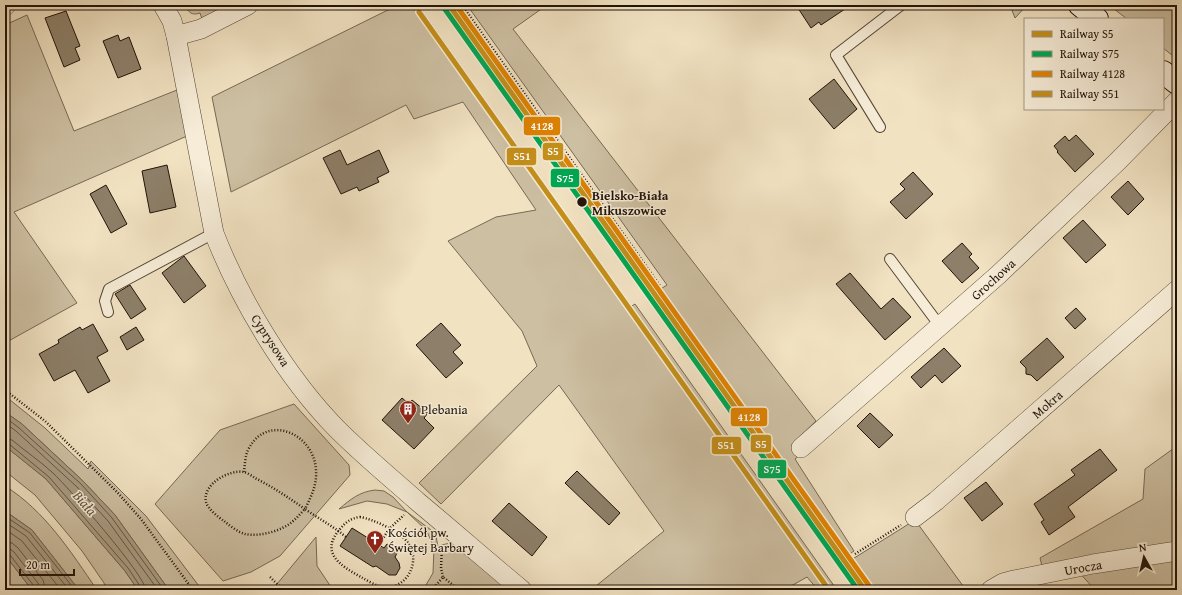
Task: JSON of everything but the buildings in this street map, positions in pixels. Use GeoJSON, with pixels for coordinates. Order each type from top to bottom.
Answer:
{"type":"FeatureCollection","features":[{"type":"Feature","properties":{"kind":"main road"},"geometry":{"type":"LineString","coordinates":[[1080,5],[1096,18]]}},
{"type":"Feature","properties":{"kind":"main road"},"geometry":{"type":"LineString","coordinates":[[1164,73],[1177,83]]}},
{"type":"Feature","properties":{"kind":"street","name":"Cyprysowa"},"geometry":{"type":"LineString","coordinates":[[163,5],[172,21],[176,36],[214,233],[225,262],[243,296],[278,353],[298,381],[336,428],[372,462],[522,590]]}},
{"type":"Feature","properties":{"kind":"street"},"geometry":{"type":"LineString","coordinates":[[176,36],[201,29],[248,5]]}},
{"type":"Feature","properties":{"kind":"street","name":"Grochowa"},"geometry":{"type":"LineString","coordinates":[[801,448],[1010,264],[1118,162],[1177,102]]}},
{"type":"Feature","properties":{"kind":"street","name":"Mokra"},"geometry":{"type":"LineString","coordinates":[[915,517],[936,501],[1177,290]]}},
{"type":"Feature","properties":{"kind":"street","name":"Urocza"},"geometry":{"type":"LineString","coordinates":[[991,590],[1003,583],[1014,580],[1093,564],[1177,551]]}},
{"type":"Feature","properties":{"kind":"lane"},"geometry":{"type":"LineString","coordinates":[[880,127],[836,55],[901,5]]}},
{"type":"Feature","properties":{"kind":"lane"},"geometry":{"type":"LineString","coordinates":[[108,312],[105,301],[109,290],[214,233]]}},
{"type":"Feature","properties":{"kind":"lane"},"geometry":{"type":"LineString","coordinates":[[890,259],[940,326]]}},
{"type":"Feature","properties":{"kind":"path"},"geometry":{"type":"LineString","coordinates":[[417,5],[630,307]]}},
{"type":"Feature","properties":{"kind":"path"},"geometry":{"type":"LineString","coordinates":[[462,5],[660,286]]}},
{"type":"Feature","properties":{"kind":"path"},"geometry":{"type":"LineString","coordinates":[[5,390],[45,421],[117,492],[142,519],[193,590]]}},
{"type":"Feature","properties":{"kind":"path"},"geometry":{"type":"LineString","coordinates":[[244,472],[245,460],[249,448],[256,439],[273,430],[283,430],[293,433],[312,451],[316,472],[314,486],[305,509],[292,522],[269,532],[245,534],[234,529],[207,506],[205,501],[206,494],[217,479],[227,474],[244,472],[273,487],[305,509],[338,531],[346,537]]}},
{"type":"Feature","properties":{"kind":"path"},"geometry":{"type":"LineString","coordinates":[[379,545],[389,529],[417,501]]}},
{"type":"Feature","properties":{"kind":"path"},"geometry":{"type":"LineString","coordinates":[[360,517],[373,521],[389,529],[404,538],[412,550],[414,558],[410,572],[402,583],[386,587],[371,582],[335,559],[331,548],[332,543],[338,531],[350,520],[360,517]]}},
{"type":"Feature","properties":{"kind":"path"},"geometry":{"type":"LineString","coordinates":[[855,554],[915,517]]}},
{"type":"Feature","properties":{"kind":"path"},"geometry":{"type":"LineString","coordinates":[[450,529],[445,536],[442,545],[443,577],[459,590]]}},
{"type":"Feature","properties":{"kind":"path"},"geometry":{"type":"LineString","coordinates":[[270,576],[283,590]]}},
{"type":"Feature","properties":{"kind":"path"},"geometry":{"type":"LineString","coordinates":[[432,590],[443,577]]}},
{"type":"Feature","properties":{"kind":"shaded area"},"geometry":{"type":"Polygon","coordinates":[[[184,5],[230,5],[202,19],[200,13],[190,13],[184,5]]]}},
{"type":"Feature","properties":{"kind":"shaded area"},"geometry":{"type":"Polygon","coordinates":[[[398,5],[411,5],[627,309],[635,304],[837,590],[818,590],[807,577],[784,590],[591,590],[664,531],[559,385],[441,504],[419,483],[537,366],[522,331],[448,241],[496,217],[536,210],[463,102],[414,119],[406,105],[231,192],[212,97],[398,5]]]}},
{"type":"Feature","properties":{"kind":"shaded area"},"geometry":{"type":"Polygon","coordinates":[[[467,5],[547,5],[513,29],[816,421],[792,444],[799,456],[795,459],[854,551],[848,555],[771,444],[659,290],[667,285],[467,5]]]}},
{"type":"Feature","properties":{"kind":"shaded area"},"geometry":{"type":"Polygon","coordinates":[[[1010,5],[1027,5],[1015,18],[1010,5]]]}},
{"type":"Feature","properties":{"kind":"shaded area"},"geometry":{"type":"Polygon","coordinates":[[[1109,5],[1177,5],[1177,59],[1164,49],[1164,18],[1126,18],[1109,5]]]}},
{"type":"Feature","properties":{"kind":"shaded area"},"geometry":{"type":"Polygon","coordinates":[[[27,15],[74,131],[177,90],[187,136],[14,212],[77,303],[5,343],[5,25],[27,15]]]}},
{"type":"Feature","properties":{"kind":"shaded area"},"geometry":{"type":"Polygon","coordinates":[[[5,396],[45,428],[88,469],[91,461],[146,516],[202,590],[169,590],[115,515],[83,481],[22,424],[5,412],[5,396]]]}},
{"type":"Feature","properties":{"kind":"shaded area"},"geometry":{"type":"Polygon","coordinates":[[[294,404],[349,465],[350,475],[280,556],[251,572],[223,581],[155,504],[220,430],[294,404]]]}},
{"type":"Feature","properties":{"kind":"shaded area"},"geometry":{"type":"Polygon","coordinates":[[[5,446],[46,479],[125,571],[138,590],[107,590],[104,583],[82,551],[35,495],[5,471],[5,446]]]}},
{"type":"Feature","properties":{"kind":"shaded area"},"geometry":{"type":"Polygon","coordinates":[[[1177,446],[1177,547],[1043,570],[1040,558],[1143,499],[1145,469],[1177,446]]]}},
{"type":"Feature","properties":{"kind":"shaded area"},"geometry":{"type":"Polygon","coordinates":[[[5,486],[33,507],[45,520],[67,547],[97,590],[79,590],[32,530],[5,511],[5,486]]]}},
{"type":"Feature","properties":{"kind":"shaded area"},"geometry":{"type":"Polygon","coordinates":[[[375,490],[384,491],[393,497],[407,512],[387,504],[367,501],[339,509],[360,494],[375,490]]]}},
{"type":"Feature","properties":{"kind":"shaded area"},"geometry":{"type":"Polygon","coordinates":[[[407,512],[431,530],[436,537],[438,546],[454,542],[511,590],[423,590],[433,573],[434,547],[426,530],[407,512]]]}},
{"type":"Feature","properties":{"kind":"shaded area"},"geometry":{"type":"Polygon","coordinates":[[[915,520],[966,590],[873,590],[851,560],[915,520]]]}},
{"type":"Feature","properties":{"kind":"shaded area"},"geometry":{"type":"Polygon","coordinates":[[[316,537],[317,566],[333,590],[272,590],[316,537]]]}},
{"type":"Feature","properties":{"kind":"shaded area"},"geometry":{"type":"Polygon","coordinates":[[[5,555],[32,590],[5,590],[5,555]]]}},
{"type":"Feature","properties":{"kind":"shaded area"},"geometry":{"type":"Polygon","coordinates":[[[1177,556],[1177,590],[1095,590],[1077,570],[1177,556]]]}},
{"type":"Feature","properties":{"kind":"water","name":"Biała"},"geometry":{"type":"Polygon","coordinates":[[[5,412],[22,424],[83,481],[115,515],[169,590],[138,590],[125,571],[46,479],[5,446],[5,412]]]}},
{"type":"Feature","properties":{"kind":"water"},"geometry":{"type":"Polygon","coordinates":[[[5,511],[32,530],[79,590],[32,590],[5,555],[5,511]]]}},
{"type":"Feature","properties":{"kind":"rail line","name":"S5"},"geometry":{"type":"LineString","coordinates":[[449,5],[865,590]]}},
{"type":"Feature","properties":{"kind":"rail line","name":"4128"},"geometry":{"type":"LineString","coordinates":[[456,5],[870,587]]}},
{"type":"Feature","properties":{"kind":"rail line","name":"S75"},"geometry":{"type":"LineString","coordinates":[[444,8],[858,590]]}},
{"type":"Feature","properties":{"kind":"rail line","name":"S51"},"geometry":{"type":"LineString","coordinates":[[419,12],[829,590]]}},
{"type":"Feature","properties":{"kind":"place","name":"Bielsko-Biała Mikuszowice"},"geometry":{"type":"Point","coordinates":[582,202]}},
{"type":"Feature","properties":{"kind":"place","name":"Plebania"},"geometry":{"type":"Point","coordinates":[408,424]}},
{"type":"Feature","properties":{"kind":"place","name":"Kościół pw. Świętej Barbary"},"geometry":{"type":"Point","coordinates":[375,554]}}]}
